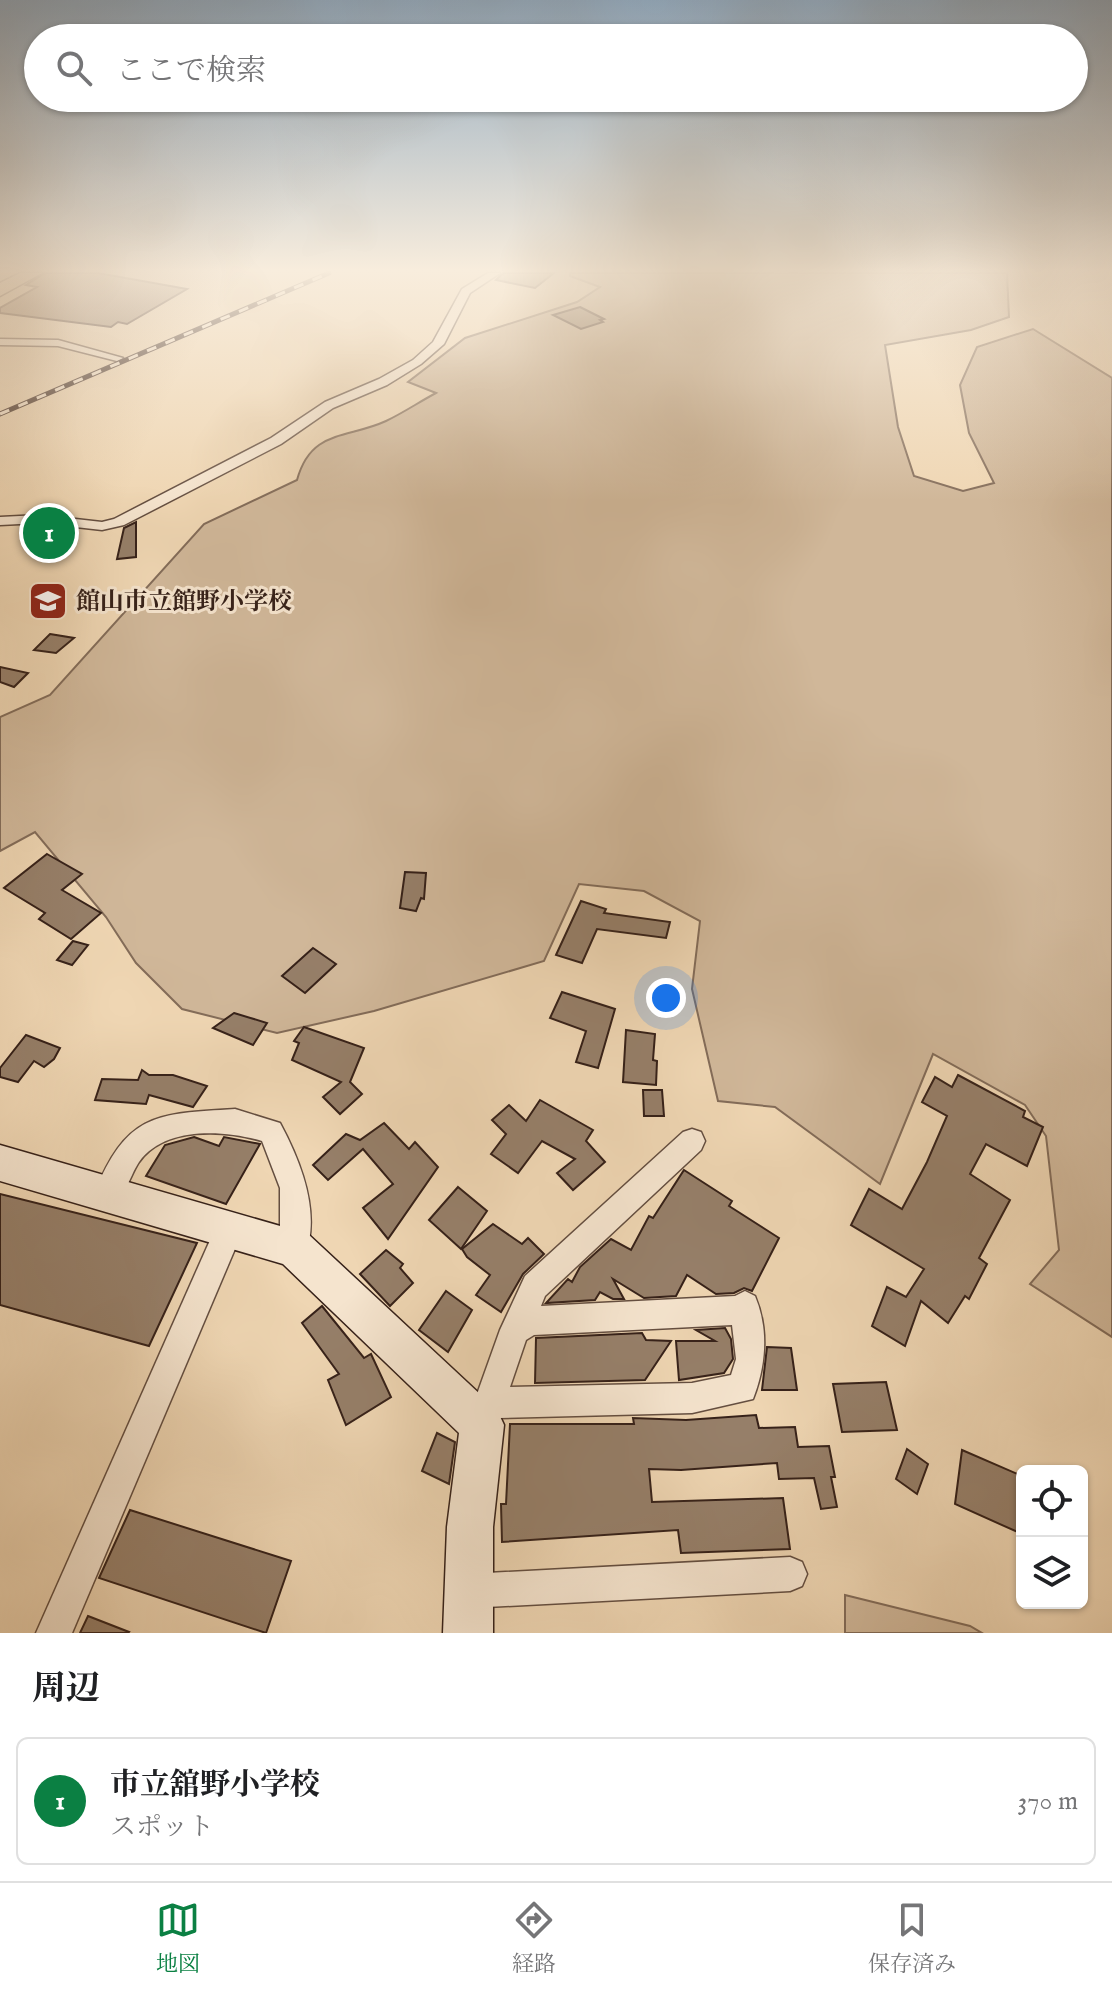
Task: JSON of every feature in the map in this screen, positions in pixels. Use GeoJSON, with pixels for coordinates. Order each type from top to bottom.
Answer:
{"type":"FeatureCollection","features":[{"type":"Feature","properties":{"kind":"street"},"geometry":{"type":"LineString","coordinates":[[86,349],[117,358]]}},
{"type":"Feature","properties":{"kind":"street"},"geometry":{"type":"LineString","coordinates":[[0,521],[40,519],[102,526],[119,522],[276,441],[329,405],[383,382],[432,349]]}},
{"type":"Feature","properties":{"kind":"street"},"geometry":{"type":"LineString","coordinates":[[107,1194],[131,1152],[154,1130],[235,1121],[271,1132],[287,1160],[297,1190],[294,1248]]}},
{"type":"Feature","properties":{"kind":"street"},"geometry":{"type":"LineString","coordinates":[[692,1141],[535,1286],[515,1330],[486,1414],[470,1527],[468,1612],[790,1574]]}},
{"type":"Feature","properties":{"kind":"street"},"geometry":{"type":"LineString","coordinates":[[0,1163],[294,1248],[486,1414],[692,1398],[742,1388],[751,1359],[745,1306],[740,1310],[530,1321],[515,1330]]}},
{"type":"Feature","properties":{"kind":"street"},"geometry":{"type":"LineString","coordinates":[[54,1633],[229,1230]]}},
{"type":"Feature","properties":{"kind":"shaded area"},"geometry":{"type":"Polygon","coordinates":[[[450,349],[886,349],[898,427],[914,476],[963,491],[994,483],[969,433],[960,385],[976,349],[1066,349],[1112,378],[1112,1337],[1030,1284],[1059,1250],[1046,1136],[1025,1105],[933,1054],[880,1184],[775,1107],[718,1101],[692,989],[700,921],[644,891],[579,884],[544,961],[374,1011],[277,1033],[182,1009],[136,963],[106,917],[35,832],[0,851],[0,717],[50,695],[204,524],[297,480],[311,452],[321,444],[386,421],[436,393],[408,382],[450,349]]]}},
{"type":"Feature","properties":{"kind":"shaded area"},"geometry":{"type":"Polygon","coordinates":[[[845,1595],[970,1626],[982,1633],[845,1633],[845,1595]]]}},
{"type":"Feature","properties":{"kind":"building"},"geometry":{"type":"Polygon","coordinates":[[[136,522],[136,557],[117,559],[124,528],[136,522]]]}},
{"type":"Feature","properties":{"kind":"building"},"geometry":{"type":"Polygon","coordinates":[[[50,634],[74,638],[56,653],[34,650],[50,634]]]}},
{"type":"Feature","properties":{"kind":"building"},"geometry":{"type":"Polygon","coordinates":[[[0,667],[28,673],[14,687],[0,682],[0,667]]]}},
{"type":"Feature","properties":{"kind":"building"},"geometry":{"type":"Polygon","coordinates":[[[47,854],[82,874],[62,890],[101,913],[71,939],[39,919],[45,913],[4,888],[47,854]]]}},
{"type":"Feature","properties":{"kind":"building"},"geometry":{"type":"Polygon","coordinates":[[[405,872],[426,873],[424,899],[421,898],[416,911],[400,908],[405,872]]]}},
{"type":"Feature","properties":{"kind":"building"},"geometry":{"type":"Polygon","coordinates":[[[581,901],[606,909],[604,913],[670,922],[666,938],[597,929],[582,963],[556,955],[581,901]]]}},
{"type":"Feature","properties":{"kind":"building"},"geometry":{"type":"Polygon","coordinates":[[[73,941],[88,945],[72,965],[57,960],[73,941]]]}},
{"type":"Feature","properties":{"kind":"building"},"geometry":{"type":"Polygon","coordinates":[[[313,948],[336,964],[305,993],[282,976],[313,948]]]}},
{"type":"Feature","properties":{"kind":"building"},"geometry":{"type":"Polygon","coordinates":[[[562,992],[615,1009],[598,1068],[576,1062],[586,1031],[550,1018],[562,992]]]}},
{"type":"Feature","properties":{"kind":"building"},"geometry":{"type":"Polygon","coordinates":[[[234,1013],[267,1023],[253,1045],[213,1028],[234,1013]]]}},
{"type":"Feature","properties":{"kind":"building"},"geometry":{"type":"Polygon","coordinates":[[[304,1027],[364,1048],[350,1082],[362,1094],[340,1114],[323,1097],[341,1082],[292,1060],[299,1043],[294,1041],[304,1027]]]}},
{"type":"Feature","properties":{"kind":"building"},"geometry":{"type":"Polygon","coordinates":[[[626,1030],[655,1034],[653,1060],[657,1061],[656,1085],[623,1082],[626,1030]]]}},
{"type":"Feature","properties":{"kind":"building"},"geometry":{"type":"Polygon","coordinates":[[[26,1035],[60,1048],[54,1059],[44,1067],[34,1061],[18,1082],[0,1077],[0,1068],[26,1035]]]}},
{"type":"Feature","properties":{"kind":"building"},"geometry":{"type":"Polygon","coordinates":[[[142,1070],[149,1075],[173,1075],[207,1086],[193,1107],[149,1095],[146,1104],[95,1100],[102,1079],[138,1080],[142,1070]]]}},
{"type":"Feature","properties":{"kind":"building"},"geometry":{"type":"Polygon","coordinates":[[[958,1075],[1025,1111],[1023,1117],[1043,1127],[1027,1166],[986,1144],[970,1174],[1010,1200],[979,1258],[987,1264],[969,1299],[965,1296],[948,1323],[921,1301],[905,1346],[872,1326],[887,1287],[906,1297],[924,1269],[851,1225],[869,1189],[902,1209],[947,1116],[922,1102],[935,1077],[952,1087],[958,1075]]]}},
{"type":"Feature","properties":{"kind":"building"},"geometry":{"type":"Polygon","coordinates":[[[643,1090],[662,1090],[664,1116],[644,1116],[643,1090]]]}},
{"type":"Feature","properties":{"kind":"building"},"geometry":{"type":"Polygon","coordinates":[[[540,1100],[593,1130],[586,1141],[605,1162],[573,1190],[557,1173],[575,1159],[542,1141],[518,1173],[491,1154],[506,1134],[492,1120],[509,1105],[526,1121],[540,1100]]]}},
{"type":"Feature","properties":{"kind":"building"},"geometry":{"type":"Polygon","coordinates":[[[384,1123],[409,1149],[415,1142],[438,1167],[388,1239],[363,1208],[393,1184],[363,1149],[328,1180],[313,1165],[346,1134],[360,1140],[384,1123]]]}},
{"type":"Feature","properties":{"kind":"building"},"geometry":{"type":"Polygon","coordinates":[[[194,1137],[219,1146],[224,1137],[260,1144],[226,1204],[146,1176],[165,1145],[194,1137]]]}},
{"type":"Feature","properties":{"kind":"building"},"geometry":{"type":"Polygon","coordinates":[[[684,1170],[732,1201],[729,1206],[779,1238],[752,1291],[744,1288],[734,1293],[716,1294],[687,1275],[676,1296],[644,1298],[613,1279],[624,1299],[613,1299],[600,1292],[595,1300],[546,1303],[568,1279],[572,1282],[580,1267],[611,1239],[631,1250],[649,1216],[653,1218],[684,1170]]]}},
{"type":"Feature","properties":{"kind":"building"},"geometry":{"type":"Polygon","coordinates":[[[458,1187],[487,1211],[461,1249],[429,1220],[458,1187]]]}},
{"type":"Feature","properties":{"kind":"building"},"geometry":{"type":"Polygon","coordinates":[[[0,1194],[197,1243],[149,1346],[0,1305],[0,1194]]]}},
{"type":"Feature","properties":{"kind":"building"},"geometry":{"type":"Polygon","coordinates":[[[493,1224],[522,1244],[528,1238],[544,1254],[523,1274],[501,1312],[476,1295],[490,1275],[467,1257],[462,1249],[493,1224]]]}},
{"type":"Feature","properties":{"kind":"building"},"geometry":{"type":"Polygon","coordinates":[[[386,1250],[403,1264],[400,1268],[413,1283],[390,1306],[360,1274],[386,1250]]]}},
{"type":"Feature","properties":{"kind":"building"},"geometry":{"type":"Polygon","coordinates":[[[446,1291],[472,1310],[448,1352],[419,1330],[446,1291]]]}},
{"type":"Feature","properties":{"kind":"building"},"geometry":{"type":"Polygon","coordinates":[[[322,1306],[364,1358],[371,1354],[391,1397],[346,1425],[328,1380],[339,1374],[302,1323],[322,1306]]]}},
{"type":"Feature","properties":{"kind":"building"},"geometry":{"type":"Polygon","coordinates":[[[725,1328],[731,1339],[733,1359],[724,1373],[679,1380],[676,1341],[715,1341],[696,1330],[725,1328]]]}},
{"type":"Feature","properties":{"kind":"building"},"geometry":{"type":"Polygon","coordinates":[[[642,1333],[646,1340],[671,1341],[645,1380],[535,1383],[536,1338],[642,1333]]]}},
{"type":"Feature","properties":{"kind":"building"},"geometry":{"type":"Polygon","coordinates":[[[767,1347],[791,1348],[797,1390],[762,1390],[767,1347]]]}},
{"type":"Feature","properties":{"kind":"building"},"geometry":{"type":"Polygon","coordinates":[[[886,1382],[897,1430],[842,1432],[833,1384],[886,1382]]]}},
{"type":"Feature","properties":{"kind":"building"},"geometry":{"type":"Polygon","coordinates":[[[756,1415],[759,1428],[795,1427],[798,1447],[829,1446],[837,1507],[821,1509],[814,1478],[779,1479],[777,1463],[681,1470],[649,1469],[652,1502],[783,1498],[790,1549],[681,1553],[678,1530],[502,1542],[501,1504],[506,1504],[510,1424],[634,1424],[633,1418],[686,1420],[756,1415]]]}},
{"type":"Feature","properties":{"kind":"building"},"geometry":{"type":"Polygon","coordinates":[[[437,1433],[455,1442],[449,1484],[422,1471],[437,1433]]]}},
{"type":"Feature","properties":{"kind":"building"},"geometry":{"type":"Polygon","coordinates":[[[907,1449],[928,1464],[917,1494],[896,1479],[907,1449]]]}},
{"type":"Feature","properties":{"kind":"building"},"geometry":{"type":"Polygon","coordinates":[[[962,1450],[1016,1473],[1016,1531],[955,1504],[962,1450]]]}},
{"type":"Feature","properties":{"kind":"building"},"geometry":{"type":"Polygon","coordinates":[[[130,1510],[291,1561],[266,1633],[99,1578],[130,1510]]]}},
{"type":"Feature","properties":{"kind":"building"},"geometry":{"type":"Polygon","coordinates":[[[88,1616],[129,1632],[80,1633],[88,1616]]]}},
{"type":"Feature","properties":{"kind":"railway"},"geometry":{"type":"LineString","coordinates":[[0,414],[151,349]]}},
{"type":"Feature","properties":{"kind":"place","name":"市立舘野小学校"},"geometry":{"type":"Point","coordinates":[49,533]}},
{"type":"Feature","properties":{"kind":"place","name":"館山市立館野小学校"},"geometry":{"type":"Point","coordinates":[48,601]}}]}
